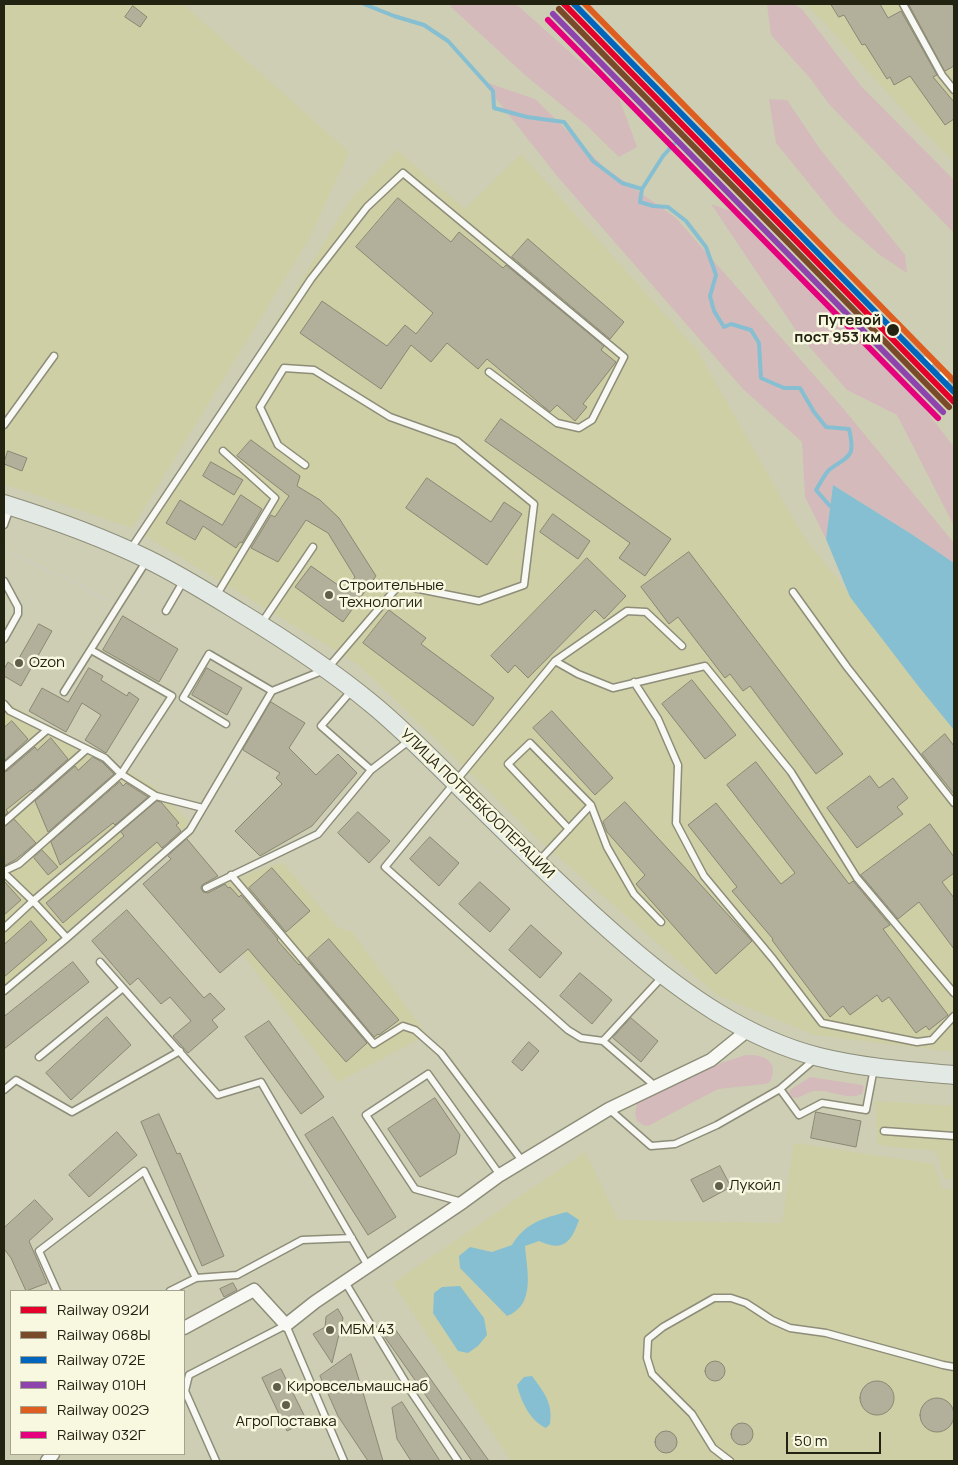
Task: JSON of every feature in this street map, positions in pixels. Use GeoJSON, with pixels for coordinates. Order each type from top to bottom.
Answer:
{"type":"FeatureCollection","features":[{"type":"Feature","properties":{"kind":"main road","name":"УЛИЦА ПОТРЕБКООПЕРАЦИИ"},"geometry":{"type":"LineString","coordinates":[[7,505],[83,532],[147,559],[215,597],[327,669],[373,705],[589,912],[664,975],[708,1006],[748,1030],[780,1044],[818,1057],[874,1068],[954,1075]]}},
{"type":"Feature","properties":{"kind":"street"},"geometry":{"type":"LineString","coordinates":[[185,1327],[254,1290],[286,1325],[315,1302],[500,1175],[609,1109],[711,1060],[748,1030]]}},
{"type":"Feature","properties":{"kind":"lane"},"geometry":{"type":"LineString","coordinates":[[903,4],[942,75],[954,90]]}},
{"type":"Feature","properties":{"kind":"lane"},"geometry":{"type":"LineString","coordinates":[[129,551],[311,279],[367,207],[403,173],[624,357],[592,420],[579,428],[557,423],[489,372]]}},
{"type":"Feature","properties":{"kind":"lane"},"geometry":{"type":"LineString","coordinates":[[4,425],[54,356]]}},
{"type":"Feature","properties":{"kind":"lane"},"geometry":{"type":"LineString","coordinates":[[4,991],[190,830],[272,691],[327,669],[399,584],[479,601],[524,586],[534,504],[457,441],[390,417],[314,370],[284,368],[260,407],[278,445],[305,465]]}},
{"type":"Feature","properties":{"kind":"lane"},"geometry":{"type":"LineString","coordinates":[[215,597],[275,498],[223,451]]}},
{"type":"Feature","properties":{"kind":"lane"},"geometry":{"type":"LineString","coordinates":[[4,525],[7,505]]}},
{"type":"Feature","properties":{"kind":"lane"},"geometry":{"type":"LineString","coordinates":[[260,625],[313,547]]}},
{"type":"Feature","properties":{"kind":"lane"},"geometry":{"type":"LineString","coordinates":[[64,692],[147,559]]}},
{"type":"Feature","properties":{"kind":"lane"},"geometry":{"type":"LineString","coordinates":[[166,611],[185,579]]}},
{"type":"Feature","properties":{"kind":"lane"},"geometry":{"type":"LineString","coordinates":[[4,581],[18,608],[18,614],[4,639]]}},
{"type":"Feature","properties":{"kind":"lane"},"geometry":{"type":"LineString","coordinates":[[793,592],[847,667],[954,803]]}},
{"type":"Feature","properties":{"kind":"lane"},"geometry":{"type":"LineString","coordinates":[[656,1087],[603,1041],[581,1038],[568,1030],[385,867],[555,661],[627,611],[646,612],[682,646]]}},
{"type":"Feature","properties":{"kind":"lane"},"geometry":{"type":"LineString","coordinates":[[67,938],[4,872],[19,864],[122,774],[172,696],[91,650]]}},
{"type":"Feature","properties":{"kind":"lane"},"geometry":{"type":"LineString","coordinates":[[226,724],[183,698],[209,654],[272,691]]}},
{"type":"Feature","properties":{"kind":"lane"},"geometry":{"type":"LineString","coordinates":[[555,661],[578,674],[613,688],[705,666],[791,772],[857,878],[954,994]]}},
{"type":"Feature","properties":{"kind":"lane"},"geometry":{"type":"LineString","coordinates":[[634,682],[658,718],[678,764],[676,823],[704,876],[773,959],[822,1023],[917,1042],[932,1040],[954,1016]]}},
{"type":"Feature","properties":{"kind":"lane"},"geometry":{"type":"LineString","coordinates":[[353,689],[320,726],[371,770]]}},
{"type":"Feature","properties":{"kind":"lane"},"geometry":{"type":"LineString","coordinates":[[4,704],[10,711],[105,758],[122,774],[156,796],[203,808]]}},
{"type":"Feature","properties":{"kind":"lane"},"geometry":{"type":"LineString","coordinates":[[4,717],[10,711]]}},
{"type":"Feature","properties":{"kind":"lane"},"geometry":{"type":"LineString","coordinates":[[4,766],[48,730]]}},
{"type":"Feature","properties":{"kind":"lane"},"geometry":{"type":"LineString","coordinates":[[206,888],[318,834],[371,770],[410,740]]}},
{"type":"Feature","properties":{"kind":"lane"},"geometry":{"type":"LineString","coordinates":[[569,829],[508,764],[530,743],[591,805],[607,847],[634,894],[661,922]]}},
{"type":"Feature","properties":{"kind":"lane"},"geometry":{"type":"LineString","coordinates":[[4,822],[87,749]]}},
{"type":"Feature","properties":{"kind":"lane"},"geometry":{"type":"LineString","coordinates":[[4,928],[156,796]]}},
{"type":"Feature","properties":{"kind":"lane"},"geometry":{"type":"LineString","coordinates":[[537,863],[591,805]]}},
{"type":"Feature","properties":{"kind":"lane"},"geometry":{"type":"LineString","coordinates":[[231,876],[374,1044],[403,1026],[415,1030],[441,1053],[523,1162]]}},
{"type":"Feature","properties":{"kind":"lane"},"geometry":{"type":"LineString","coordinates":[[100,962],[218,1095],[262,1082],[368,1266]]}},
{"type":"Feature","properties":{"kind":"lane"},"geometry":{"type":"LineString","coordinates":[[603,1041],[664,975]]}},
{"type":"Feature","properties":{"kind":"lane"},"geometry":{"type":"LineString","coordinates":[[39,1057],[123,988]]}},
{"type":"Feature","properties":{"kind":"lane"},"geometry":{"type":"LineString","coordinates":[[4,1090],[16,1080],[72,1112],[180,1052]]}},
{"type":"Feature","properties":{"kind":"lane"},"geometry":{"type":"LineString","coordinates":[[609,1109],[651,1146],[675,1144],[717,1125],[780,1089],[818,1057]]}},
{"type":"Feature","properties":{"kind":"lane"},"geometry":{"type":"LineString","coordinates":[[780,1089],[799,1115],[822,1103],[866,1110],[874,1068]]}},
{"type":"Feature","properties":{"kind":"lane"},"geometry":{"type":"LineString","coordinates":[[463,1202],[415,1189],[366,1115],[428,1074],[500,1175]]}},
{"type":"Feature","properties":{"kind":"lane"},"geometry":{"type":"LineString","coordinates":[[884,1131],[954,1136]]}},
{"type":"Feature","properties":{"kind":"lane"},"geometry":{"type":"LineString","coordinates":[[57,1290],[39,1251],[144,1171],[196,1278]]}},
{"type":"Feature","properties":{"kind":"lane"},"geometry":{"type":"LineString","coordinates":[[172,1290],[196,1278],[237,1275],[302,1240],[352,1238]]}},
{"type":"Feature","properties":{"kind":"lane"},"geometry":{"type":"LineString","coordinates":[[345,1282],[412,1393],[458,1461]]}},
{"type":"Feature","properties":{"kind":"lane"},"geometry":{"type":"LineString","coordinates":[[730,1461],[713,1448],[692,1414],[652,1374],[647,1358],[648,1338],[714,1298],[731,1298],[746,1303],[772,1320],[790,1328],[826,1333],[954,1367]]}},
{"type":"Feature","properties":{"kind":"lane"},"geometry":{"type":"LineString","coordinates":[[216,1461],[185,1391],[189,1374],[286,1325],[344,1461]]}},
{"type":"Feature","properties":{"kind":"path"},"geometry":{"type":"LineString","coordinates":[[4,551],[79,584],[118,606]]}},
{"type":"Feature","properties":{"kind":"shaded area"},"geometry":{"type":"Polygon","coordinates":[[[4,4],[183,4],[349,152],[308,241],[132,528],[4,484],[4,4]]]}},
{"type":"Feature","properties":{"kind":"shaded area"},"geometry":{"type":"Polygon","coordinates":[[[450,4],[516,4],[618,95],[637,147],[619,157],[585,124],[526,76],[450,4]]]}},
{"type":"Feature","properties":{"kind":"shaded area"},"geometry":{"type":"Polygon","coordinates":[[[767,4],[793,4],[802,9],[861,86],[954,180],[954,233],[829,104],[810,78],[771,35],[767,4]]]}},
{"type":"Feature","properties":{"kind":"shaded area"},"geometry":{"type":"Polygon","coordinates":[[[807,4],[954,4],[954,162],[917,125],[807,4]]]}},
{"type":"Feature","properties":{"kind":"shaded area"},"geometry":{"type":"Polygon","coordinates":[[[482,81],[535,99],[604,167],[676,218],[842,407],[954,543],[954,563],[833,485],[826,539],[805,497],[802,442],[743,389],[557,176],[482,81]]]}},
{"type":"Feature","properties":{"kind":"shaded area"},"geometry":{"type":"Polygon","coordinates":[[[769,99],[787,100],[820,149],[905,255],[907,273],[880,255],[837,218],[776,143],[769,99]]]}},
{"type":"Feature","properties":{"kind":"shaded area"},"geometry":{"type":"Polygon","coordinates":[[[397,150],[465,209],[521,154],[697,350],[802,534],[954,727],[954,1052],[815,1035],[717,995],[540,841],[358,664],[145,536],[350,200],[397,150]]]}},
{"type":"Feature","properties":{"kind":"shaded area"},"geometry":{"type":"Polygon","coordinates":[[[711,204],[745,216],[844,326],[913,394],[954,447],[954,526],[897,415],[847,390],[799,335],[711,204]]]}},
{"type":"Feature","properties":{"kind":"shaded area"},"geometry":{"type":"Polygon","coordinates":[[[4,700],[155,787],[190,823],[4,987],[4,700]]]}},
{"type":"Feature","properties":{"kind":"shaded area"},"geometry":{"type":"Polygon","coordinates":[[[282,862],[337,927],[352,932],[427,1035],[338,1082],[199,895],[282,862]]]}},
{"type":"Feature","properties":{"kind":"shaded area"},"geometry":{"type":"Polygon","coordinates":[[[746,1055],[758,1056],[768,1060],[773,1069],[770,1082],[718,1089],[648,1126],[637,1121],[635,1114],[637,1103],[721,1063],[746,1055]]]}},
{"type":"Feature","properties":{"kind":"shaded area"},"geometry":{"type":"Polygon","coordinates":[[[810,1077],[862,1085],[864,1087],[862,1094],[856,1096],[814,1091],[800,1097],[791,1097],[789,1094],[790,1090],[810,1077]]]}},
{"type":"Feature","properties":{"kind":"shaded area"},"geometry":{"type":"Polygon","coordinates":[[[875,1101],[954,1106],[954,1179],[944,1179],[936,1151],[878,1145],[875,1101]]]}},
{"type":"Feature","properties":{"kind":"shaded area"},"geometry":{"type":"Polygon","coordinates":[[[794,1143],[934,1164],[942,1189],[954,1189],[954,1461],[511,1461],[393,1283],[585,1152],[618,1220],[782,1223],[794,1143]]]}},
{"type":"Feature","properties":{"kind":"water"},"geometry":{"type":"Polygon","coordinates":[[[833,485],[954,563],[954,730],[850,597],[826,539],[833,485]]]}},
{"type":"Feature","properties":{"kind":"water"},"geometry":{"type":"Polygon","coordinates":[[[567,1212],[579,1220],[569,1240],[554,1246],[539,1241],[525,1246],[528,1276],[526,1296],[516,1311],[507,1316],[460,1268],[459,1256],[470,1247],[492,1252],[512,1245],[523,1231],[535,1222],[567,1212]]]}},
{"type":"Feature","properties":{"kind":"water"},"geometry":{"type":"Polygon","coordinates":[[[460,1286],[484,1318],[487,1335],[478,1346],[468,1353],[458,1351],[433,1313],[434,1293],[442,1287],[460,1286]]]}},
{"type":"Feature","properties":{"kind":"water"},"geometry":{"type":"Polygon","coordinates":[[[532,1376],[549,1404],[550,1424],[546,1428],[531,1416],[517,1385],[524,1377],[532,1376]]]}},
{"type":"Feature","properties":{"kind":"building"},"geometry":{"type":"Polygon","coordinates":[[[831,4],[880,4],[888,18],[901,11],[937,75],[933,77],[954,102],[954,119],[945,125],[910,76],[894,85],[890,77],[887,79],[865,44],[862,45],[844,15],[839,17],[831,4]]]}},
{"type":"Feature","properties":{"kind":"building"},"geometry":{"type":"Polygon","coordinates":[[[909,4],[952,4],[954,8],[954,66],[945,71],[909,4]]]}},
{"type":"Feature","properties":{"kind":"building"},"geometry":{"type":"Polygon","coordinates":[[[133,6],[147,17],[140,27],[125,17],[133,6]]]}},
{"type":"Feature","properties":{"kind":"building"},"geometry":{"type":"Polygon","coordinates":[[[398,198],[451,242],[459,232],[503,268],[506,265],[604,346],[601,350],[616,362],[583,404],[587,407],[575,421],[557,405],[550,412],[487,359],[478,369],[447,343],[431,362],[411,345],[381,389],[300,333],[322,301],[387,346],[405,325],[416,334],[433,313],[356,247],[398,198]]]}},
{"type":"Feature","properties":{"kind":"building"},"geometry":{"type":"Polygon","coordinates":[[[528,239],[624,322],[610,339],[512,257],[528,239]]]}},
{"type":"Feature","properties":{"kind":"building"},"geometry":{"type":"Polygon","coordinates":[[[501,419],[671,539],[645,576],[619,558],[630,543],[485,441],[501,419]]]}},
{"type":"Feature","properties":{"kind":"building"},"geometry":{"type":"Polygon","coordinates":[[[251,440],[300,476],[297,486],[320,500],[339,518],[376,576],[343,622],[295,587],[311,566],[345,590],[355,577],[328,533],[306,520],[278,562],[251,548],[271,515],[275,517],[289,496],[237,456],[251,440]]]}},
{"type":"Feature","properties":{"kind":"building"},"geometry":{"type":"Polygon","coordinates":[[[8,451],[27,458],[22,471],[4,464],[8,451]]]}},
{"type":"Feature","properties":{"kind":"building"},"geometry":{"type":"Polygon","coordinates":[[[211,462],[243,480],[234,495],[203,476],[211,462]]]}},
{"type":"Feature","properties":{"kind":"building"},"geometry":{"type":"Polygon","coordinates":[[[427,478],[491,522],[504,502],[522,514],[487,565],[406,508],[427,478]]]}},
{"type":"Feature","properties":{"kind":"building"},"geometry":{"type":"Polygon","coordinates":[[[241,495],[262,509],[242,543],[240,542],[236,548],[203,526],[195,540],[166,523],[180,500],[222,525],[241,495]]]}},
{"type":"Feature","properties":{"kind":"building"},"geometry":{"type":"Polygon","coordinates":[[[553,514],[590,541],[578,559],[540,532],[553,514]]]}},
{"type":"Feature","properties":{"kind":"building"},"geometry":{"type":"Polygon","coordinates":[[[689,552],[843,754],[816,774],[750,686],[743,691],[730,674],[725,678],[678,617],[669,624],[641,587],[689,552]]]}},
{"type":"Feature","properties":{"kind":"building"},"geometry":{"type":"Polygon","coordinates":[[[587,558],[626,596],[604,619],[595,610],[528,678],[515,665],[508,673],[491,656],[587,558]]]}},
{"type":"Feature","properties":{"kind":"building"},"geometry":{"type":"Polygon","coordinates":[[[389,610],[426,638],[421,644],[494,698],[473,726],[363,643],[389,610]]]}},
{"type":"Feature","properties":{"kind":"building"},"geometry":{"type":"Polygon","coordinates":[[[123,616],[178,649],[159,682],[103,650],[123,616]]]}},
{"type":"Feature","properties":{"kind":"building"},"geometry":{"type":"Polygon","coordinates":[[[39,624],[52,631],[21,686],[4,676],[4,669],[8,662],[14,666],[39,624]]]}},
{"type":"Feature","properties":{"kind":"building"},"geometry":{"type":"Polygon","coordinates":[[[89,668],[103,676],[101,680],[127,696],[129,692],[139,699],[106,753],[85,740],[101,715],[82,703],[66,732],[29,711],[42,688],[68,702],[89,668]]]}},
{"type":"Feature","properties":{"kind":"building"},"geometry":{"type":"Polygon","coordinates":[[[207,668],[242,688],[227,715],[192,695],[207,668]]]}},
{"type":"Feature","properties":{"kind":"building"},"geometry":{"type":"Polygon","coordinates":[[[692,680],[736,735],[705,759],[662,704],[692,680]]]}},
{"type":"Feature","properties":{"kind":"building"},"geometry":{"type":"Polygon","coordinates":[[[271,702],[305,723],[289,748],[316,775],[338,754],[357,773],[312,826],[260,856],[235,831],[282,784],[276,778],[280,773],[243,750],[271,702]]]}},
{"type":"Feature","properties":{"kind":"building"},"geometry":{"type":"Polygon","coordinates":[[[552,711],[613,778],[595,795],[533,728],[552,711]]]}},
{"type":"Feature","properties":{"kind":"building"},"geometry":{"type":"Polygon","coordinates":[[[12,721],[28,739],[4,761],[4,728],[12,721]]]}},
{"type":"Feature","properties":{"kind":"building"},"geometry":{"type":"Polygon","coordinates":[[[945,734],[954,746],[954,794],[922,754],[945,734]]]}},
{"type":"Feature","properties":{"kind":"building"},"geometry":{"type":"Polygon","coordinates":[[[51,738],[68,759],[32,791],[6,810],[8,812],[4,816],[4,772],[35,747],[37,750],[51,738]]]}},
{"type":"Feature","properties":{"kind":"building"},"geometry":{"type":"Polygon","coordinates":[[[93,757],[102,762],[114,774],[48,832],[35,801],[75,766],[78,770],[93,757]]]}},
{"type":"Feature","properties":{"kind":"building"},"geometry":{"type":"Polygon","coordinates":[[[756,762],[849,884],[853,881],[890,925],[883,929],[948,1015],[929,1030],[926,1026],[916,1033],[889,997],[882,1002],[877,995],[850,1015],[843,1006],[830,1017],[773,939],[732,891],[737,887],[688,825],[716,803],[781,884],[795,873],[727,785],[756,762]]]}},
{"type":"Feature","properties":{"kind":"building"},"geometry":{"type":"Polygon","coordinates":[[[870,776],[879,788],[893,778],[908,798],[897,807],[903,814],[857,848],[827,808],[870,776]]]}},
{"type":"Feature","properties":{"kind":"building"},"geometry":{"type":"Polygon","coordinates":[[[120,782],[123,786],[126,783],[148,797],[115,825],[113,823],[60,865],[51,842],[120,782]]]}},
{"type":"Feature","properties":{"kind":"building"},"geometry":{"type":"Polygon","coordinates":[[[157,801],[161,802],[179,823],[176,825],[181,831],[162,848],[157,842],[63,923],[46,903],[124,836],[121,832],[157,801]]]}},
{"type":"Feature","properties":{"kind":"building"},"geometry":{"type":"Polygon","coordinates":[[[625,802],[752,941],[716,974],[636,884],[645,875],[607,832],[603,822],[625,802]]]}},
{"type":"Feature","properties":{"kind":"building"},"geometry":{"type":"Polygon","coordinates":[[[358,812],[390,841],[369,863],[338,833],[358,812]]]}},
{"type":"Feature","properties":{"kind":"building"},"geometry":{"type":"Polygon","coordinates":[[[14,819],[36,843],[15,860],[4,866],[4,827],[14,819]]]}},
{"type":"Feature","properties":{"kind":"building"},"geometry":{"type":"Polygon","coordinates":[[[930,824],[954,857],[954,873],[942,882],[954,898],[954,949],[919,902],[898,919],[861,875],[930,824]]]}},
{"type":"Feature","properties":{"kind":"building"},"geometry":{"type":"Polygon","coordinates":[[[430,837],[459,863],[439,886],[410,859],[430,837]]]}},
{"type":"Feature","properties":{"kind":"building"},"geometry":{"type":"Polygon","coordinates":[[[187,839],[218,876],[202,885],[203,892],[208,893],[225,884],[239,897],[241,895],[277,940],[300,964],[367,1043],[346,1062],[248,949],[220,973],[143,884],[171,859],[168,856],[187,839]]]}},
{"type":"Feature","properties":{"kind":"building"},"geometry":{"type":"Polygon","coordinates":[[[42,850],[58,867],[48,875],[34,858],[42,850]]]}},
{"type":"Feature","properties":{"kind":"building"},"geometry":{"type":"Polygon","coordinates":[[[272,868],[310,911],[286,932],[249,888],[272,868]]]}},
{"type":"Feature","properties":{"kind":"building"},"geometry":{"type":"Polygon","coordinates":[[[4,881],[21,900],[4,915],[4,881]]]}},
{"type":"Feature","properties":{"kind":"building"},"geometry":{"type":"Polygon","coordinates":[[[480,882],[510,909],[490,932],[459,904],[480,882]]]}},
{"type":"Feature","properties":{"kind":"building"},"geometry":{"type":"Polygon","coordinates":[[[127,910],[204,998],[210,993],[225,1009],[212,1020],[218,1027],[188,1053],[173,1036],[191,1021],[170,997],[161,1004],[138,978],[130,985],[92,941],[127,910]]]}},
{"type":"Feature","properties":{"kind":"building"},"geometry":{"type":"Polygon","coordinates":[[[31,921],[47,940],[4,977],[4,945],[31,921]]]}},
{"type":"Feature","properties":{"kind":"building"},"geometry":{"type":"Polygon","coordinates":[[[531,925],[562,953],[540,978],[509,950],[531,925]]]}},
{"type":"Feature","properties":{"kind":"building"},"geometry":{"type":"Polygon","coordinates":[[[329,939],[399,1020],[379,1035],[374,1037],[308,958],[329,939]]]}},
{"type":"Feature","properties":{"kind":"building"},"geometry":{"type":"Polygon","coordinates":[[[73,962],[89,982],[4,1049],[4,1017],[73,962]]]}},
{"type":"Feature","properties":{"kind":"building"},"geometry":{"type":"Polygon","coordinates":[[[580,973],[612,1000],[592,1024],[560,996],[580,973]]]}},
{"type":"Feature","properties":{"kind":"building"},"geometry":{"type":"Polygon","coordinates":[[[107,1017],[131,1045],[71,1100],[46,1073],[107,1017]]]}},
{"type":"Feature","properties":{"kind":"building"},"geometry":{"type":"Polygon","coordinates":[[[631,1018],[658,1041],[641,1062],[613,1038],[631,1018]]]}},
{"type":"Feature","properties":{"kind":"building"},"geometry":{"type":"Polygon","coordinates":[[[269,1021],[324,1097],[301,1114],[245,1037],[269,1021]]]}},
{"type":"Feature","properties":{"kind":"building"},"geometry":{"type":"Polygon","coordinates":[[[529,1042],[539,1051],[522,1071],[512,1062],[529,1042]]]}},
{"type":"Feature","properties":{"kind":"building"},"geometry":{"type":"Polygon","coordinates":[[[435,1098],[460,1135],[456,1154],[420,1177],[388,1129],[435,1098]]]}},
{"type":"Feature","properties":{"kind":"building"},"geometry":{"type":"Polygon","coordinates":[[[816,1112],[861,1121],[856,1147],[811,1138],[816,1112]]]}},
{"type":"Feature","properties":{"kind":"building"},"geometry":{"type":"Polygon","coordinates":[[[159,1114],[177,1154],[180,1153],[224,1256],[202,1266],[141,1122],[159,1114]]]}},
{"type":"Feature","properties":{"kind":"building"},"geometry":{"type":"Polygon","coordinates":[[[333,1117],[396,1217],[368,1235],[305,1135],[333,1117]]]}},
{"type":"Feature","properties":{"kind":"building"},"geometry":{"type":"Polygon","coordinates":[[[117,1132],[137,1155],[89,1197],[69,1175],[117,1132]]]}},
{"type":"Feature","properties":{"kind":"building"},"geometry":{"type":"Polygon","coordinates":[[[720,1166],[731,1187],[703,1202],[691,1180],[720,1166]]]}},
{"type":"Feature","properties":{"kind":"building"},"geometry":{"type":"Polygon","coordinates":[[[35,1200],[53,1219],[29,1241],[47,1283],[26,1290],[11,1258],[4,1249],[4,1228],[35,1200]]]}},
{"type":"Feature","properties":{"kind":"building"},"geometry":{"type":"Polygon","coordinates":[[[233,1283],[237,1290],[224,1297],[220,1289],[233,1283]]]}},
{"type":"Feature","properties":{"kind":"building","name":"МБМ 43"},"geometry":{"type":"Polygon","coordinates":[[[338,1309],[343,1318],[332,1363],[313,1334],[325,1327],[326,1317],[338,1309]]]}},
{"type":"Feature","properties":{"kind":"building"},"geometry":{"type":"Polygon","coordinates":[[[395,1329],[489,1461],[472,1461],[384,1336],[395,1329]]]}},
{"type":"Feature","properties":{"kind":"building"},"geometry":{"type":"Polygon","coordinates":[[[351,1354],[383,1461],[368,1461],[338,1416],[320,1376],[351,1354]]]}},
{"type":"Feature","properties":{"kind":"building"},"geometry":{"type":"Polygon","coordinates":[[[715,1361],[722,1364],[725,1371],[722,1378],[715,1381],[708,1378],[705,1371],[708,1364],[715,1361]]]}},
{"type":"Feature","properties":{"kind":"building"},"geometry":{"type":"Polygon","coordinates":[[[281,1369],[307,1421],[287,1431],[262,1378],[281,1369]]]}},
{"type":"Feature","properties":{"kind":"building"},"geometry":{"type":"Polygon","coordinates":[[[877,1381],[884,1382],[889,1386],[893,1391],[893,1405],[889,1410],[884,1414],[877,1415],[870,1414],[865,1410],[861,1405],[860,1398],[861,1391],[865,1386],[870,1382],[877,1381]]]}},
{"type":"Feature","properties":{"kind":"building"},"geometry":{"type":"Polygon","coordinates":[[[937,1398],[944,1399],[949,1403],[953,1408],[953,1422],[949,1427],[944,1431],[937,1432],[930,1431],[925,1427],[921,1422],[920,1415],[921,1408],[925,1403],[930,1399],[937,1398]]]}},
{"type":"Feature","properties":{"kind":"building"},"geometry":{"type":"Polygon","coordinates":[[[402,1402],[440,1461],[411,1461],[397,1439],[392,1408],[402,1402]]]}},
{"type":"Feature","properties":{"kind":"building"},"geometry":{"type":"Polygon","coordinates":[[[738,1423],[746,1423],[753,1430],[753,1438],[746,1445],[738,1445],[731,1438],[731,1430],[738,1423]]]}},
{"type":"Feature","properties":{"kind":"building"},"geometry":{"type":"Polygon","coordinates":[[[662,1431],[670,1431],[677,1438],[677,1446],[670,1453],[662,1453],[655,1446],[655,1438],[662,1431]]]}},
{"type":"Feature","properties":{"kind":"waterway"},"geometry":{"type":"LineString","coordinates":[[364,4],[424,25],[448,41],[493,91],[494,108],[527,117],[564,122],[593,161],[622,183],[642,189],[640,202],[653,206],[668,207],[686,221],[706,247],[716,275],[710,296],[714,311],[724,327],[731,324],[751,330],[759,343],[761,378],[784,388],[800,388],[814,412],[826,427],[849,429],[852,446],[849,455],[829,470],[816,490],[830,506],[834,506]]}},
{"type":"Feature","properties":{"kind":"waterway"},"geometry":{"type":"LineString","coordinates":[[642,189],[663,156],[674,144]]}},
{"type":"Feature","properties":{"kind":"railway"},"geometry":{"type":"LineString","coordinates":[[907,343],[954,385]]}},
{"type":"Feature","properties":{"kind":"rail line","name":"092И"},"geometry":{"type":"LineString","coordinates":[[564,4],[954,402]]}},
{"type":"Feature","properties":{"kind":"rail line","name":"072Е"},"geometry":{"type":"LineString","coordinates":[[574,4],[954,392]]}},
{"type":"Feature","properties":{"kind":"rail line","name":"002Э"},"geometry":{"type":"LineString","coordinates":[[585,4],[954,381]]}},
{"type":"Feature","properties":{"kind":"rail line","name":"068Ы"},"geometry":{"type":"LineString","coordinates":[[559,9],[949,407]]}},
{"type":"Feature","properties":{"kind":"rail line","name":"010Н"},"geometry":{"type":"LineString","coordinates":[[553,14],[943,412]]}},
{"type":"Feature","properties":{"kind":"rail line","name":"032Г"},"geometry":{"type":"LineString","coordinates":[[548,20],[938,418]]}},
{"type":"Feature","properties":{"kind":"place","name":"Путевой пост 953 км"},"geometry":{"type":"Point","coordinates":[893,330]}},
{"type":"Feature","properties":{"kind":"place","name":"Строительные Технологии"},"geometry":{"type":"Point","coordinates":[329,595]}},
{"type":"Feature","properties":{"kind":"place","name":"Ozon"},"geometry":{"type":"Point","coordinates":[19,663]}},
{"type":"Feature","properties":{"kind":"place","name":"Лукойл"},"geometry":{"type":"Point","coordinates":[719,1186]}},
{"type":"Feature","properties":{"kind":"place","name":"МБМ 43"},"geometry":{"type":"Point","coordinates":[330,1330]}},
{"type":"Feature","properties":{"kind":"place","name":"Кировсельмашснаб"},"geometry":{"type":"Point","coordinates":[277,1387]}},
{"type":"Feature","properties":{"kind":"place","name":"АгроПоставка"},"geometry":{"type":"Point","coordinates":[286,1405]}}]}
